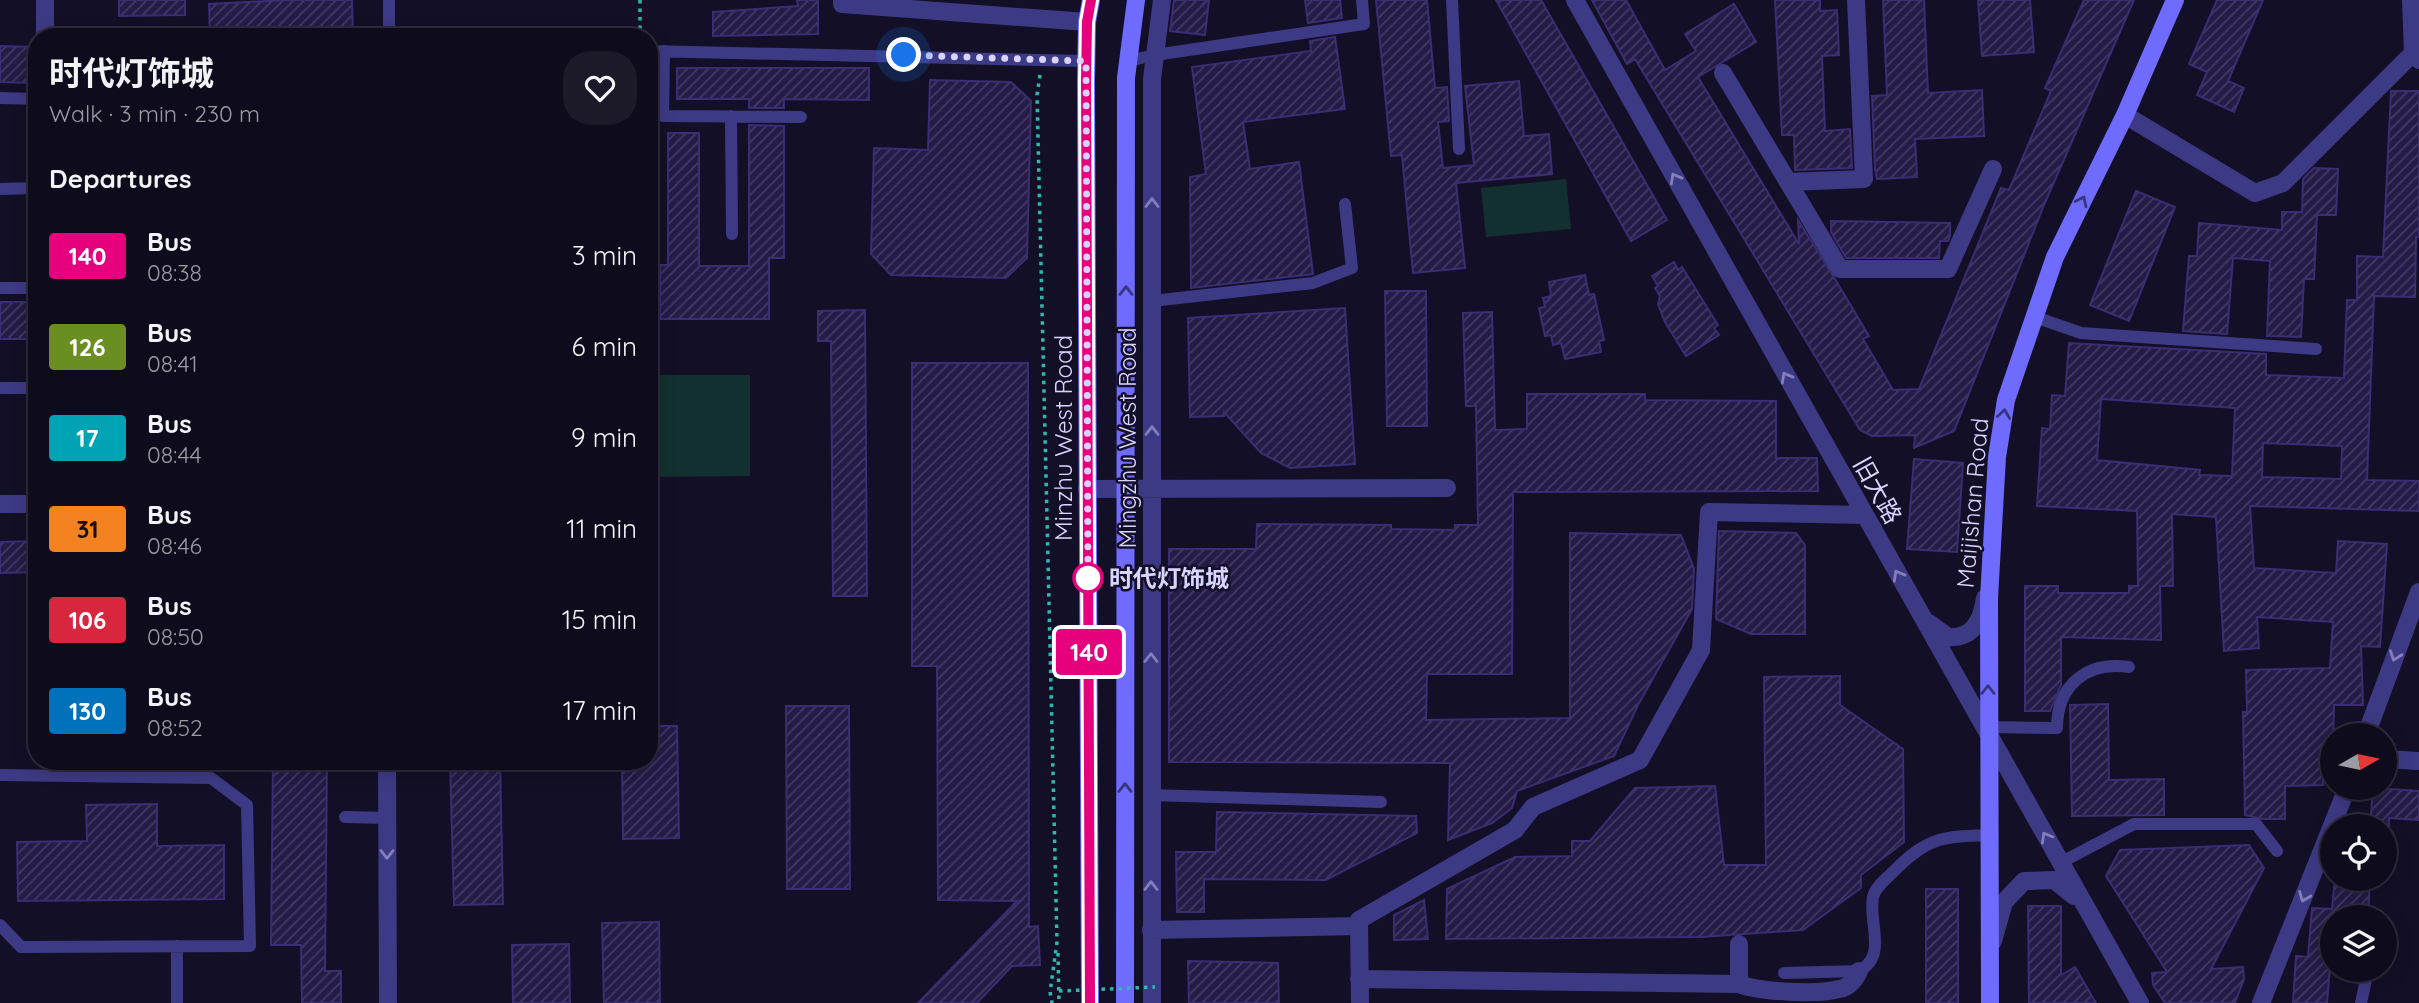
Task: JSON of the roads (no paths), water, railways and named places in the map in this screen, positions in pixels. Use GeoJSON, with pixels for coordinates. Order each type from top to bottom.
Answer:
{"type":"FeatureCollection","features":[{"type":"Feature","properties":{"kind":"main road","name":"Minzhu West Road"},"geometry":{"type":"LineString","coordinates":[[1090,1003],[1086,61],[1087,22],[1091,0]]}},
{"type":"Feature","properties":{"kind":"main road"},"geometry":{"type":"LineString","coordinates":[[1125,1003],[1128,61],[1136,0]]}},
{"type":"Feature","properties":{"kind":"main road","name":"Maijishan Road"},"geometry":{"type":"LineString","coordinates":[[1990,1003],[1988,732],[1992,554],[1997,457],[2006,400],[2055,257],[2125,115],[2175,0]]}},
{"type":"Feature","properties":{"kind":"street"},"geometry":{"type":"LineString","coordinates":[[45,0],[45,28]]}},
{"type":"Feature","properties":{"kind":"street"},"geometry":{"type":"LineString","coordinates":[[842,0],[842,5],[1087,22]]}},
{"type":"Feature","properties":{"kind":"street","name":"Mingzhu West Road"},"geometry":{"type":"LineString","coordinates":[[1153,995],[1152,301],[1155,55],[1162,0]]}},
{"type":"Feature","properties":{"kind":"street","name":"旧大路"},"geometry":{"type":"LineString","coordinates":[[1575,0],[2140,1003]]}},
{"type":"Feature","properties":{"kind":"street"},"geometry":{"type":"LineString","coordinates":[[1788,182],[1864,179],[1856,0]]}},
{"type":"Feature","properties":{"kind":"street"},"geometry":{"type":"LineString","coordinates":[[2125,115],[2255,193],[2283,183],[2416,56],[2411,0]]}},
{"type":"Feature","properties":{"kind":"street"},"geometry":{"type":"LineString","coordinates":[[1723,73],[1840,269],[1948,269],[1993,169]]}},
{"type":"Feature","properties":{"kind":"street"},"geometry":{"type":"LineString","coordinates":[[1087,489],[1447,488]]}},
{"type":"Feature","properties":{"kind":"street"},"geometry":{"type":"LineString","coordinates":[[0,504],[28,504]]}},
{"type":"Feature","properties":{"kind":"street"},"geometry":{"type":"LineString","coordinates":[[1360,1003],[1359,920],[1515,830],[1532,807],[1640,760],[1701,650],[1709,512],[1864,516]]}},
{"type":"Feature","properties":{"kind":"street"},"geometry":{"type":"LineString","coordinates":[[1913,603],[1941,635],[1957,638],[1966,635],[1976,627],[1983,614],[1992,554]]}},
{"type":"Feature","properties":{"kind":"street"},"geometry":{"type":"LineString","coordinates":[[2370,723],[2419,592]]}},
{"type":"Feature","properties":{"kind":"street"},"geometry":{"type":"LineString","coordinates":[[2398,760],[2419,761]]}},
{"type":"Feature","properties":{"kind":"street"},"geometry":{"type":"LineString","coordinates":[[387,770],[388,1003]]}},
{"type":"Feature","properties":{"kind":"street"},"geometry":{"type":"LineString","coordinates":[[2262,1003],[2342,800]]}},
{"type":"Feature","properties":{"kind":"street"},"geometry":{"type":"LineString","coordinates":[[1989,976],[1999,915],[2012,891],[2024,881],[2054,880],[2065,887],[2097,928]]}},
{"type":"Feature","properties":{"kind":"street"},"geometry":{"type":"LineString","coordinates":[[1151,930],[1359,926]]}},
{"type":"Feature","properties":{"kind":"street"},"geometry":{"type":"LineString","coordinates":[[1739,944],[1739,984]]}},
{"type":"Feature","properties":{"kind":"street"},"geometry":{"type":"LineString","coordinates":[[1359,979],[1739,984],[1758,991],[1840,989],[1855,981],[1859,971]]}},
{"type":"Feature","properties":{"kind":"lane"},"geometry":{"type":"LineString","coordinates":[[389,0],[389,28]]}},
{"type":"Feature","properties":{"kind":"lane"},"geometry":{"type":"LineString","coordinates":[[1128,61],[1364,24],[1362,0]]}},
{"type":"Feature","properties":{"kind":"lane"},"geometry":{"type":"LineString","coordinates":[[1452,0],[1459,149]]}},
{"type":"Feature","properties":{"kind":"lane"},"geometry":{"type":"LineString","coordinates":[[658,51],[1086,61]]}},
{"type":"Feature","properties":{"kind":"lane"},"geometry":{"type":"LineString","coordinates":[[664,51],[663,116],[801,117]]}},
{"type":"Feature","properties":{"kind":"lane"},"geometry":{"type":"LineString","coordinates":[[0,99],[28,99]]}},
{"type":"Feature","properties":{"kind":"lane"},"geometry":{"type":"LineString","coordinates":[[731,116],[732,234]]}},
{"type":"Feature","properties":{"kind":"lane"},"geometry":{"type":"LineString","coordinates":[[0,189],[28,188]]}},
{"type":"Feature","properties":{"kind":"lane"},"geometry":{"type":"LineString","coordinates":[[1152,301],[1313,283],[1352,268],[1345,204]]}},
{"type":"Feature","properties":{"kind":"lane"},"geometry":{"type":"LineString","coordinates":[[0,288],[28,288]]}},
{"type":"Feature","properties":{"kind":"lane"},"geometry":{"type":"LineString","coordinates":[[2035,317],[2081,333],[2316,349]]}},
{"type":"Feature","properties":{"kind":"lane"},"geometry":{"type":"LineString","coordinates":[[0,388],[28,388]]}},
{"type":"Feature","properties":{"kind":"lane"},"geometry":{"type":"LineString","coordinates":[[1988,732],[2057,728],[2060,702],[2080,675],[2112,664],[2129,667]]}},
{"type":"Feature","properties":{"kind":"lane"},"geometry":{"type":"LineString","coordinates":[[0,775],[211,778],[247,805],[250,946],[21,947],[0,925]]}},
{"type":"Feature","properties":{"kind":"lane"},"geometry":{"type":"LineString","coordinates":[[1151,795],[1381,802]]}},
{"type":"Feature","properties":{"kind":"lane"},"geometry":{"type":"LineString","coordinates":[[345,817],[387,818]]}},
{"type":"Feature","properties":{"kind":"lane"},"geometry":{"type":"LineString","coordinates":[[2060,863],[2134,824],[2256,824],[2277,851]]}},
{"type":"Feature","properties":{"kind":"lane"},"geometry":{"type":"LineString","coordinates":[[1784,973],[1859,971],[1869,966],[1875,955],[1873,897],[1878,887],[1917,848],[1946,836],[1989,835]]}},
{"type":"Feature","properties":{"kind":"lane"},"geometry":{"type":"LineString","coordinates":[[177,946],[177,1003]]}},
{"type":"Feature","properties":{"kind":"lane"},"geometry":{"type":"LineString","coordinates":[[2361,1003],[2365,982]]}},
{"type":"Feature","properties":{"kind":"place","name":"时代灯饰城"},"geometry":{"type":"Point","coordinates":[1088,578]}}]}
